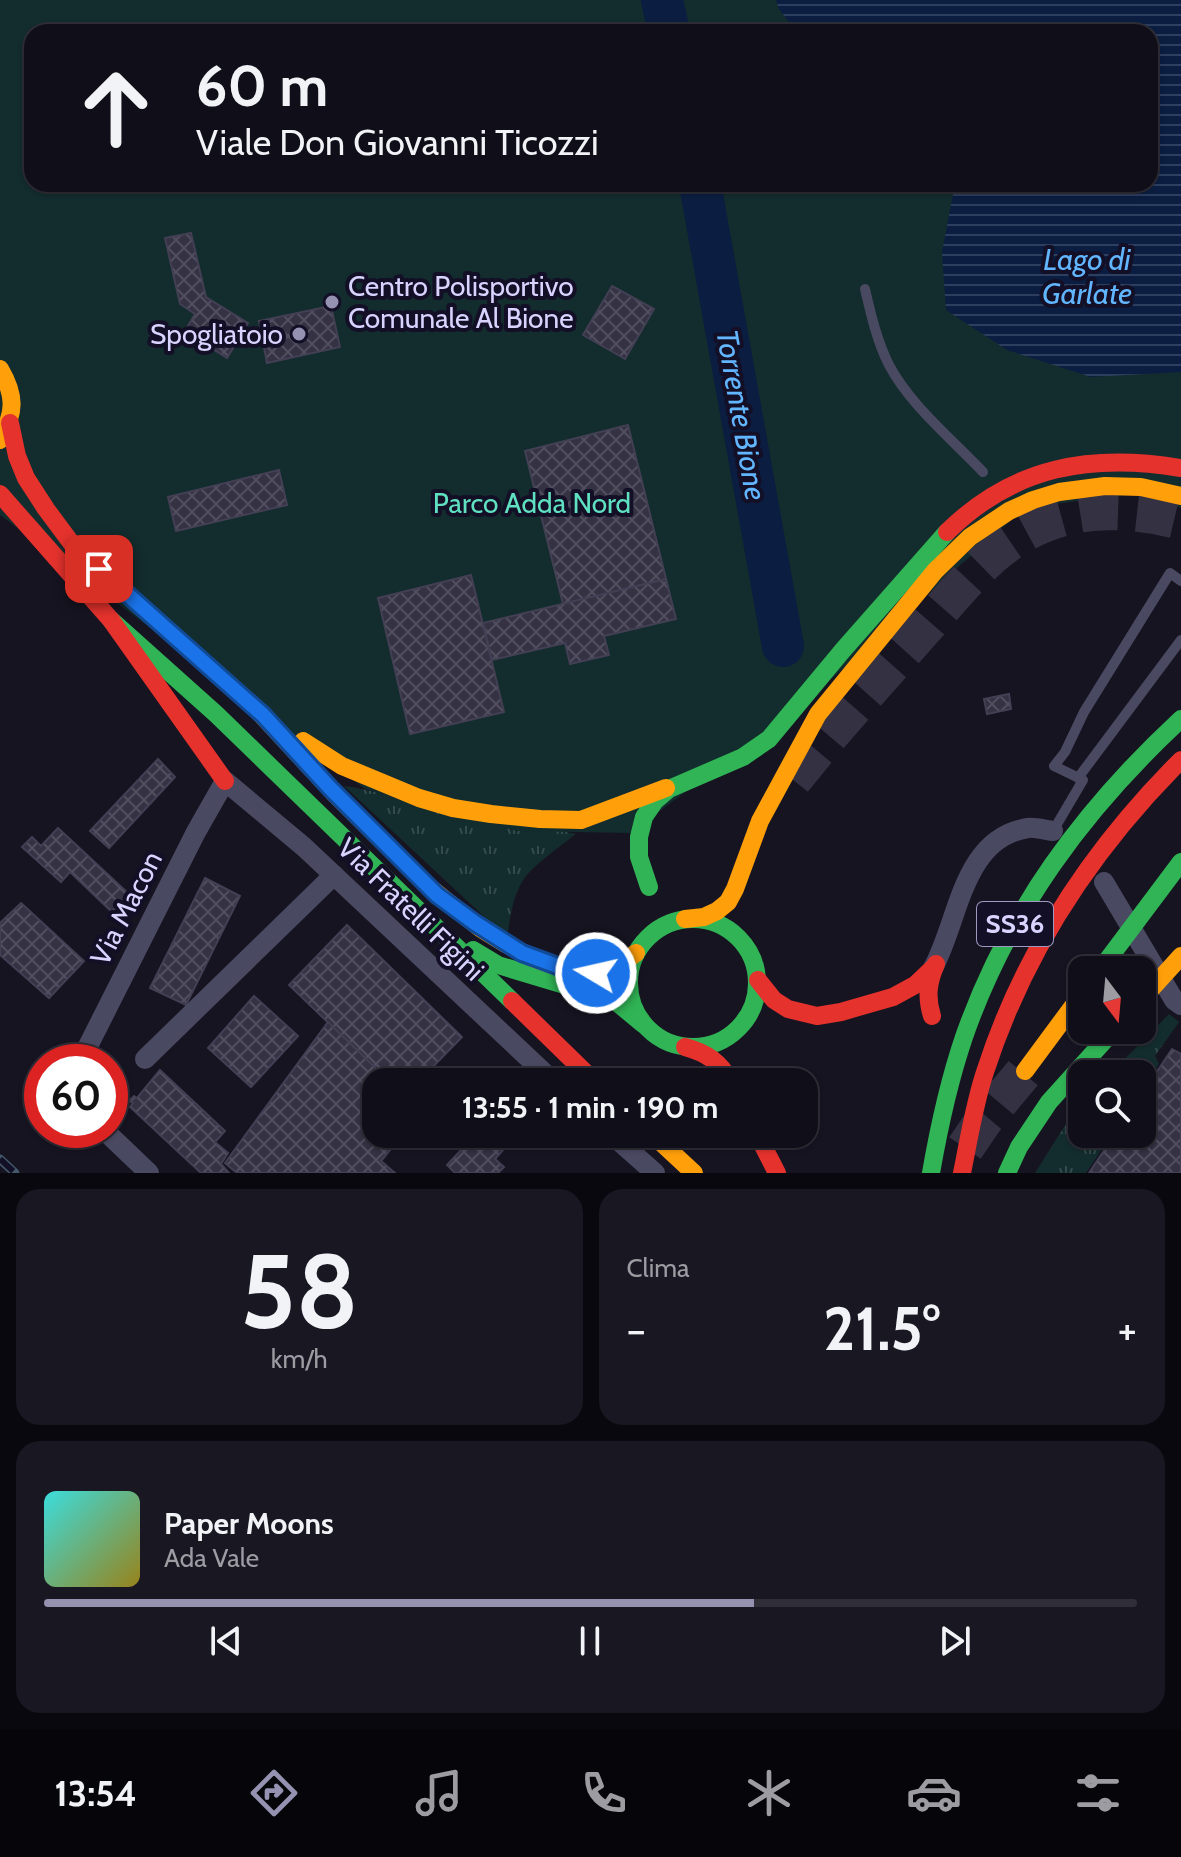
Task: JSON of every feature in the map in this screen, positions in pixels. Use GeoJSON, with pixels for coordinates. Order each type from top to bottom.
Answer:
{"type":"FeatureCollection","features":[{"type":"Feature","properties":{"kind":"main road"},"geometry":{"type":"LineString","coordinates":[[0,369],[10,386],[13,405],[10,423],[22,469],[75,548],[263,715],[330,788],[437,895],[522,953],[557,967],[584,973],[617,969],[630,961],[661,927],[704,917],[728,902],[760,821],[818,714],[935,571],[970,537],[990,522],[1033,500],[1082,488],[1141,487],[1181,496]]}},
{"type":"Feature","properties":{"kind":"main road"},"geometry":{"type":"LineString","coordinates":[[0,440],[10,423]]}},
{"type":"Feature","properties":{"kind":"main road"},"geometry":{"type":"LineString","coordinates":[[263,715],[342,766],[419,798],[453,808],[540,819],[581,820],[692,780],[739,759],[766,742],[795,712],[814,684],[941,538],[988,498],[1031,476],[1080,464],[1150,463],[1181,468]]}},
{"type":"Feature","properties":{"kind":"main road"},"geometry":{"type":"LineString","coordinates":[[0,494],[111,620],[225,781]]}},
{"type":"Feature","properties":{"kind":"main road"},"geometry":{"type":"LineString","coordinates":[[111,620],[216,714],[580,1068]]}},
{"type":"Feature","properties":{"kind":"main road","name":"SS36"},"geometry":{"type":"LineString","coordinates":[[931,1173],[945,1102],[965,1035],[986,980],[1019,917],[1060,851],[1109,788],[1181,719]]}},
{"type":"Feature","properties":{"kind":"main road","name":"SS36"},"geometry":{"type":"LineString","coordinates":[[962,1173],[985,1072],[1001,1029],[1046,934],[1106,841],[1181,760]]}},
{"type":"Feature","properties":{"kind":"main road"},"geometry":{"type":"LineString","coordinates":[[643,1024],[631,1002],[629,990],[631,965],[650,927],[651,901],[636,844],[640,825],[657,797],[676,784]]}},
{"type":"Feature","properties":{"kind":"main road"},"geometry":{"type":"LineString","coordinates":[[1110,956],[1181,862]]}},
{"type":"Feature","properties":{"kind":"main road"},"geometry":{"type":"LineString","coordinates":[[651,901],[685,919],[712,921],[735,934],[752,954],[756,967],[758,980],[754,1005],[740,1027],[719,1042],[707,1046],[681,1046]]}},
{"type":"Feature","properties":{"kind":"main road"},"geometry":{"type":"LineString","coordinates":[[430,923],[498,965],[614,1000],[660,1038],[711,1055],[723,1068]]}},
{"type":"Feature","properties":{"kind":"main road"},"geometry":{"type":"LineString","coordinates":[[1156,984],[1181,956]]}},
{"type":"Feature","properties":{"kind":"main road"},"geometry":{"type":"LineString","coordinates":[[758,980],[774,1000],[788,1009],[817,1016],[887,999],[915,985],[935,966]]}},
{"type":"Feature","properties":{"kind":"main road"},"geometry":{"type":"LineString","coordinates":[[887,999],[903,998],[917,1002],[932,1016],[927,991],[935,966]]}},
{"type":"Feature","properties":{"kind":"main road"},"geometry":{"type":"LineString","coordinates":[[1025,1071],[1068,1013]]}},
{"type":"Feature","properties":{"kind":"main road"},"geometry":{"type":"LineString","coordinates":[[1007,1173],[1019,1147],[1049,1102],[1101,1044]]}},
{"type":"Feature","properties":{"kind":"main road"},"geometry":{"type":"LineString","coordinates":[[667,1148],[694,1173]]}},
{"type":"Feature","properties":{"kind":"main road"},"geometry":{"type":"LineString","coordinates":[[764,1148],[777,1173]]}},
{"type":"Feature","properties":{"kind":"street","name":"Via Fratelli Figini"},"geometry":{"type":"LineString","coordinates":[[225,781],[304,847],[539,1068]]}},
{"type":"Feature","properties":{"kind":"street","name":"Via Macon"},"geometry":{"type":"LineString","coordinates":[[89,1044],[225,781]]}},
{"type":"Feature","properties":{"kind":"street"},"geometry":{"type":"LineString","coordinates":[[935,966],[965,883],[984,852],[1002,836],[1030,828],[1053,831]]}},
{"type":"Feature","properties":{"kind":"street"},"geometry":{"type":"LineString","coordinates":[[145,1059],[334,875]]}},
{"type":"Feature","properties":{"kind":"street"},"geometry":{"type":"LineString","coordinates":[[1104,882],[1174,1000],[1181,1004]]}},
{"type":"Feature","properties":{"kind":"street"},"geometry":{"type":"LineString","coordinates":[[123,1148],[149,1173]]}},
{"type":"Feature","properties":{"kind":"street"},"geometry":{"type":"LineString","coordinates":[[627,1148],[655,1173]]}},
{"type":"Feature","properties":{"kind":"lane"},"geometry":{"type":"LineString","coordinates":[[865,289],[876,333],[898,380],[983,472]]}},
{"type":"Feature","properties":{"kind":"lane"},"geometry":{"type":"LineString","coordinates":[[1053,831],[1083,780],[1054,766],[1170,573],[1181,581]]}},
{"type":"Feature","properties":{"kind":"lane"},"geometry":{"type":"LineString","coordinates":[[1078,778],[1181,640]]}},
{"type":"Feature","properties":{"kind":"green space","name":"Parco Adda Nord"},"geometry":{"type":"Polygon","coordinates":[[[0,0],[1181,0],[1181,508],[1130,494],[1025,508],[795,711],[630,833],[516,831],[365,789],[0,515],[0,0]]]}},
{"type":"Feature","properties":{"kind":"green space"},"geometry":{"type":"Polygon","coordinates":[[[344,786],[576,834],[539,863],[522,882],[514,902],[507,938],[344,786]]]}},
{"type":"Feature","properties":{"kind":"green space"},"geometry":{"type":"Polygon","coordinates":[[[1169,1014],[1179,1022],[1155,1056],[1159,1064],[1156,1068],[1156,1060],[1124,1060],[1140,1044],[1156,1044],[1156,1027],[1169,1014]]]}},
{"type":"Feature","properties":{"kind":"green space"},"geometry":{"type":"Polygon","coordinates":[[[1068,1121],[1068,1148],[1103,1148],[1086,1173],[1035,1173],[1068,1121]]]}},
{"type":"Feature","properties":{"kind":"water","name":"Lago di Garlate"},"geometry":{"type":"Polygon","coordinates":[[[776,0],[1181,0],[1181,372],[1091,377],[1007,350],[946,310],[942,252],[953,192],[1158,192],[1158,24],[790,24],[776,0]]]}},
{"type":"Feature","properties":{"kind":"building"},"geometry":{"type":"Polygon","coordinates":[[[191,233],[206,297],[248,323],[227,358],[185,331],[195,314],[180,304],[165,238],[191,233]]]}},
{"type":"Feature","properties":{"kind":"building"},"geometry":{"type":"Polygon","coordinates":[[[612,286],[654,309],[625,359],[583,335],[612,286]]]}},
{"type":"Feature","properties":{"kind":"building","name":"Spogliatoio"},"geometry":{"type":"Polygon","coordinates":[[[331,306],[340,347],[267,363],[259,321],[331,306]]]}},
{"type":"Feature","properties":{"kind":"building"},"geometry":{"type":"Polygon","coordinates":[[[628,425],[666,579],[563,604],[525,451],[628,425]]]}},
{"type":"Feature","properties":{"kind":"building"},"geometry":{"type":"Polygon","coordinates":[[[279,470],[287,505],[176,531],[168,497],[279,470]]]}},
{"type":"Feature","properties":{"kind":"building"},"geometry":{"type":"Polygon","coordinates":[[[471,575],[504,712],[410,734],[378,598],[471,575]]]}},
{"type":"Feature","properties":{"kind":"building"},"geometry":{"type":"Polygon","coordinates":[[[666,579],[676,619],[604,636],[609,655],[570,664],[565,643],[492,660],[483,623],[666,579]]]}},
{"type":"Feature","properties":{"kind":"building"},"geometry":{"type":"Polygon","coordinates":[[[1009,694],[1011,709],[987,714],[984,699],[1009,694]]]}},
{"type":"Feature","properties":{"kind":"building"},"geometry":{"type":"Polygon","coordinates":[[[158,759],[175,777],[109,848],[90,831],[158,759]]]}},
{"type":"Feature","properties":{"kind":"building"},"geometry":{"type":"Polygon","coordinates":[[[58,828],[130,895],[113,913],[70,872],[61,882],[22,847],[32,837],[41,846],[58,828]]]}},
{"type":"Feature","properties":{"kind":"building"},"geometry":{"type":"Polygon","coordinates":[[[205,878],[240,896],[186,1005],[150,988],[205,878]]]}},
{"type":"Feature","properties":{"kind":"building"},"geometry":{"type":"Polygon","coordinates":[[[21,903],[84,961],[49,998],[0,955],[0,923],[21,903]]]}},
{"type":"Feature","properties":{"kind":"building"},"geometry":{"type":"Polygon","coordinates":[[[347,925],[462,1037],[432,1068],[375,1068],[289,985],[347,925]]]}},
{"type":"Feature","properties":{"kind":"building"},"geometry":{"type":"Polygon","coordinates":[[[254,996],[298,1036],[251,1087],[208,1048],[254,996]]]}},
{"type":"Feature","properties":{"kind":"building"},"geometry":{"type":"Polygon","coordinates":[[[328,1022],[376,1068],[362,1068],[362,1148],[392,1148],[381,1161],[395,1173],[237,1173],[225,1163],[328,1022]]]}},
{"type":"Feature","properties":{"kind":"building"},"geometry":{"type":"Polygon","coordinates":[[[1172,1049],[1181,1054],[1181,1173],[1089,1173],[1106,1148],[1156,1148],[1156,1073],[1172,1049]]]}},
{"type":"Feature","properties":{"kind":"building"},"geometry":{"type":"Polygon","coordinates":[[[160,1070],[225,1131],[215,1142],[228,1153],[221,1164],[229,1173],[201,1173],[130,1107],[133,1103],[129,1101],[134,1096],[137,1098],[160,1070]]]}},
{"type":"Feature","properties":{"kind":"building"},"geometry":{"type":"Polygon","coordinates":[[[463,1148],[503,1150],[495,1159],[504,1167],[498,1173],[455,1173],[447,1165],[463,1148]]]}},
{"type":"Feature","properties":{"kind":"waterway","name":"Torrente Bione"},"geometry":{"type":"LineString","coordinates":[[662,0],[667,24]]}},
{"type":"Feature","properties":{"kind":"waterway","name":"Torrente Bione"},"geometry":{"type":"LineString","coordinates":[[701,192],[783,646]]}},
{"type":"Feature","properties":{"kind":"tunnel"},"geometry":{"type":"LineString","coordinates":[[793,780],[970,578],[1000,549],[1024,533],[1072,515],[1125,512],[1181,521]]}},
{"type":"Feature","properties":{"kind":"tunnel"},"geometry":{"type":"LineString","coordinates":[[965,1148],[1025,1071]]}},
{"type":"Feature","properties":{"kind":"railway"},"geometry":{"type":"LineString","coordinates":[[0,1159],[15,1173]]}},
{"type":"Feature","properties":{"kind":"traffic: fast"},"geometry":{"type":"LineString","coordinates":[[649,887],[639,857],[639,837],[644,817],[655,801],[669,789],[743,757],[769,739],[947,532]]}},
{"type":"Feature","properties":{"kind":"traffic: fast"},"geometry":{"type":"LineString","coordinates":[[111,620],[216,714],[512,1001]]}},
{"type":"Feature","properties":{"kind":"traffic: fast"},"geometry":{"type":"LineString","coordinates":[[931,1173],[945,1104],[964,1037],[982,991],[1026,905],[1081,826],[1112,789],[1181,719]]}},
{"type":"Feature","properties":{"kind":"traffic: fast"},"geometry":{"type":"LineString","coordinates":[[1110,956],[1181,862]]}},
{"type":"Feature","properties":{"kind":"traffic: fast"},"geometry":{"type":"LineString","coordinates":[[693,919],[718,923],[739,937],[753,958],[757,983],[753,1008],[739,1029],[718,1043],[693,1047],[668,1043],[647,1029],[633,1008],[629,983],[633,958],[647,937],[668,923],[693,919]]}},
{"type":"Feature","properties":{"kind":"traffic: fast"},"geometry":{"type":"LineString","coordinates":[[473,950],[498,965],[614,1000],[643,1024]]}},
{"type":"Feature","properties":{"kind":"traffic: fast"},"geometry":{"type":"LineString","coordinates":[[1007,1173],[1019,1147],[1049,1102],[1101,1044]]}},
{"type":"Feature","properties":{"kind":"traffic: slow"},"geometry":{"type":"LineString","coordinates":[[0,369],[12,404],[9,421],[0,440]]}},
{"type":"Feature","properties":{"kind":"traffic: slow"},"geometry":{"type":"LineString","coordinates":[[685,919],[704,917],[728,902],[760,821],[818,714],[935,571],[970,537],[1009,511],[1059,492],[1105,486],[1141,487],[1181,496]]}},
{"type":"Feature","properties":{"kind":"traffic: slow"},"geometry":{"type":"LineString","coordinates":[[256,709],[335,794],[428,886],[480,928],[535,959],[564,969],[591,973],[616,968],[636,953]]}},
{"type":"Feature","properties":{"kind":"traffic: slow"},"geometry":{"type":"LineString","coordinates":[[303,741],[342,766],[419,798],[491,814],[581,820],[666,788]]}},
{"type":"Feature","properties":{"kind":"traffic: slow"},"geometry":{"type":"LineString","coordinates":[[1156,984],[1181,956]]}},
{"type":"Feature","properties":{"kind":"traffic: slow"},"geometry":{"type":"LineString","coordinates":[[1025,1071],[1068,1013]]}},
{"type":"Feature","properties":{"kind":"traffic: slow"},"geometry":{"type":"LineString","coordinates":[[667,1148],[694,1173]]}},
{"type":"Feature","properties":{"kind":"traffic: jam"},"geometry":{"type":"LineString","coordinates":[[10,423],[17,456],[26,478],[75,548],[256,709]]}},
{"type":"Feature","properties":{"kind":"traffic: jam"},"geometry":{"type":"LineString","coordinates":[[947,532],[999,492],[1055,470],[1116,462],[1181,468]]}},
{"type":"Feature","properties":{"kind":"traffic: jam"},"geometry":{"type":"LineString","coordinates":[[0,494],[111,620],[225,781]]}},
{"type":"Feature","properties":{"kind":"traffic: jam"},"geometry":{"type":"LineString","coordinates":[[962,1173],[985,1072],[1001,1028],[1041,944],[1064,904],[1118,829],[1181,760]]}},
{"type":"Feature","properties":{"kind":"traffic: jam"},"geometry":{"type":"LineString","coordinates":[[932,1016],[929,990],[936,964]]}},
{"type":"Feature","properties":{"kind":"traffic: jam"},"geometry":{"type":"LineString","coordinates":[[758,980],[774,1000],[788,1009],[817,1016],[893,997],[915,985],[933,968]]}},
{"type":"Feature","properties":{"kind":"traffic: jam"},"geometry":{"type":"LineString","coordinates":[[512,1001],[581,1068]]}},
{"type":"Feature","properties":{"kind":"traffic: jam"},"geometry":{"type":"LineString","coordinates":[[685,1047],[700,1052],[721,1068]]}},
{"type":"Feature","properties":{"kind":"traffic: jam"},"geometry":{"type":"LineString","coordinates":[[764,1148],[777,1173]]}},
{"type":"Feature","properties":{"kind":"place","name":"Centro Polisportivo Comunale Al Bione"},"geometry":{"type":"Point","coordinates":[332,302]}},
{"type":"Feature","properties":{"kind":"place","name":"Spogliatoio"},"geometry":{"type":"Point","coordinates":[299,334]}},
{"type":"Feature","properties":{"kind":"route"},"geometry":{"type":"LineString","coordinates":[[99,569],[263,715],[330,788],[437,895],[522,953],[571,971],[596,973]]}}]}
